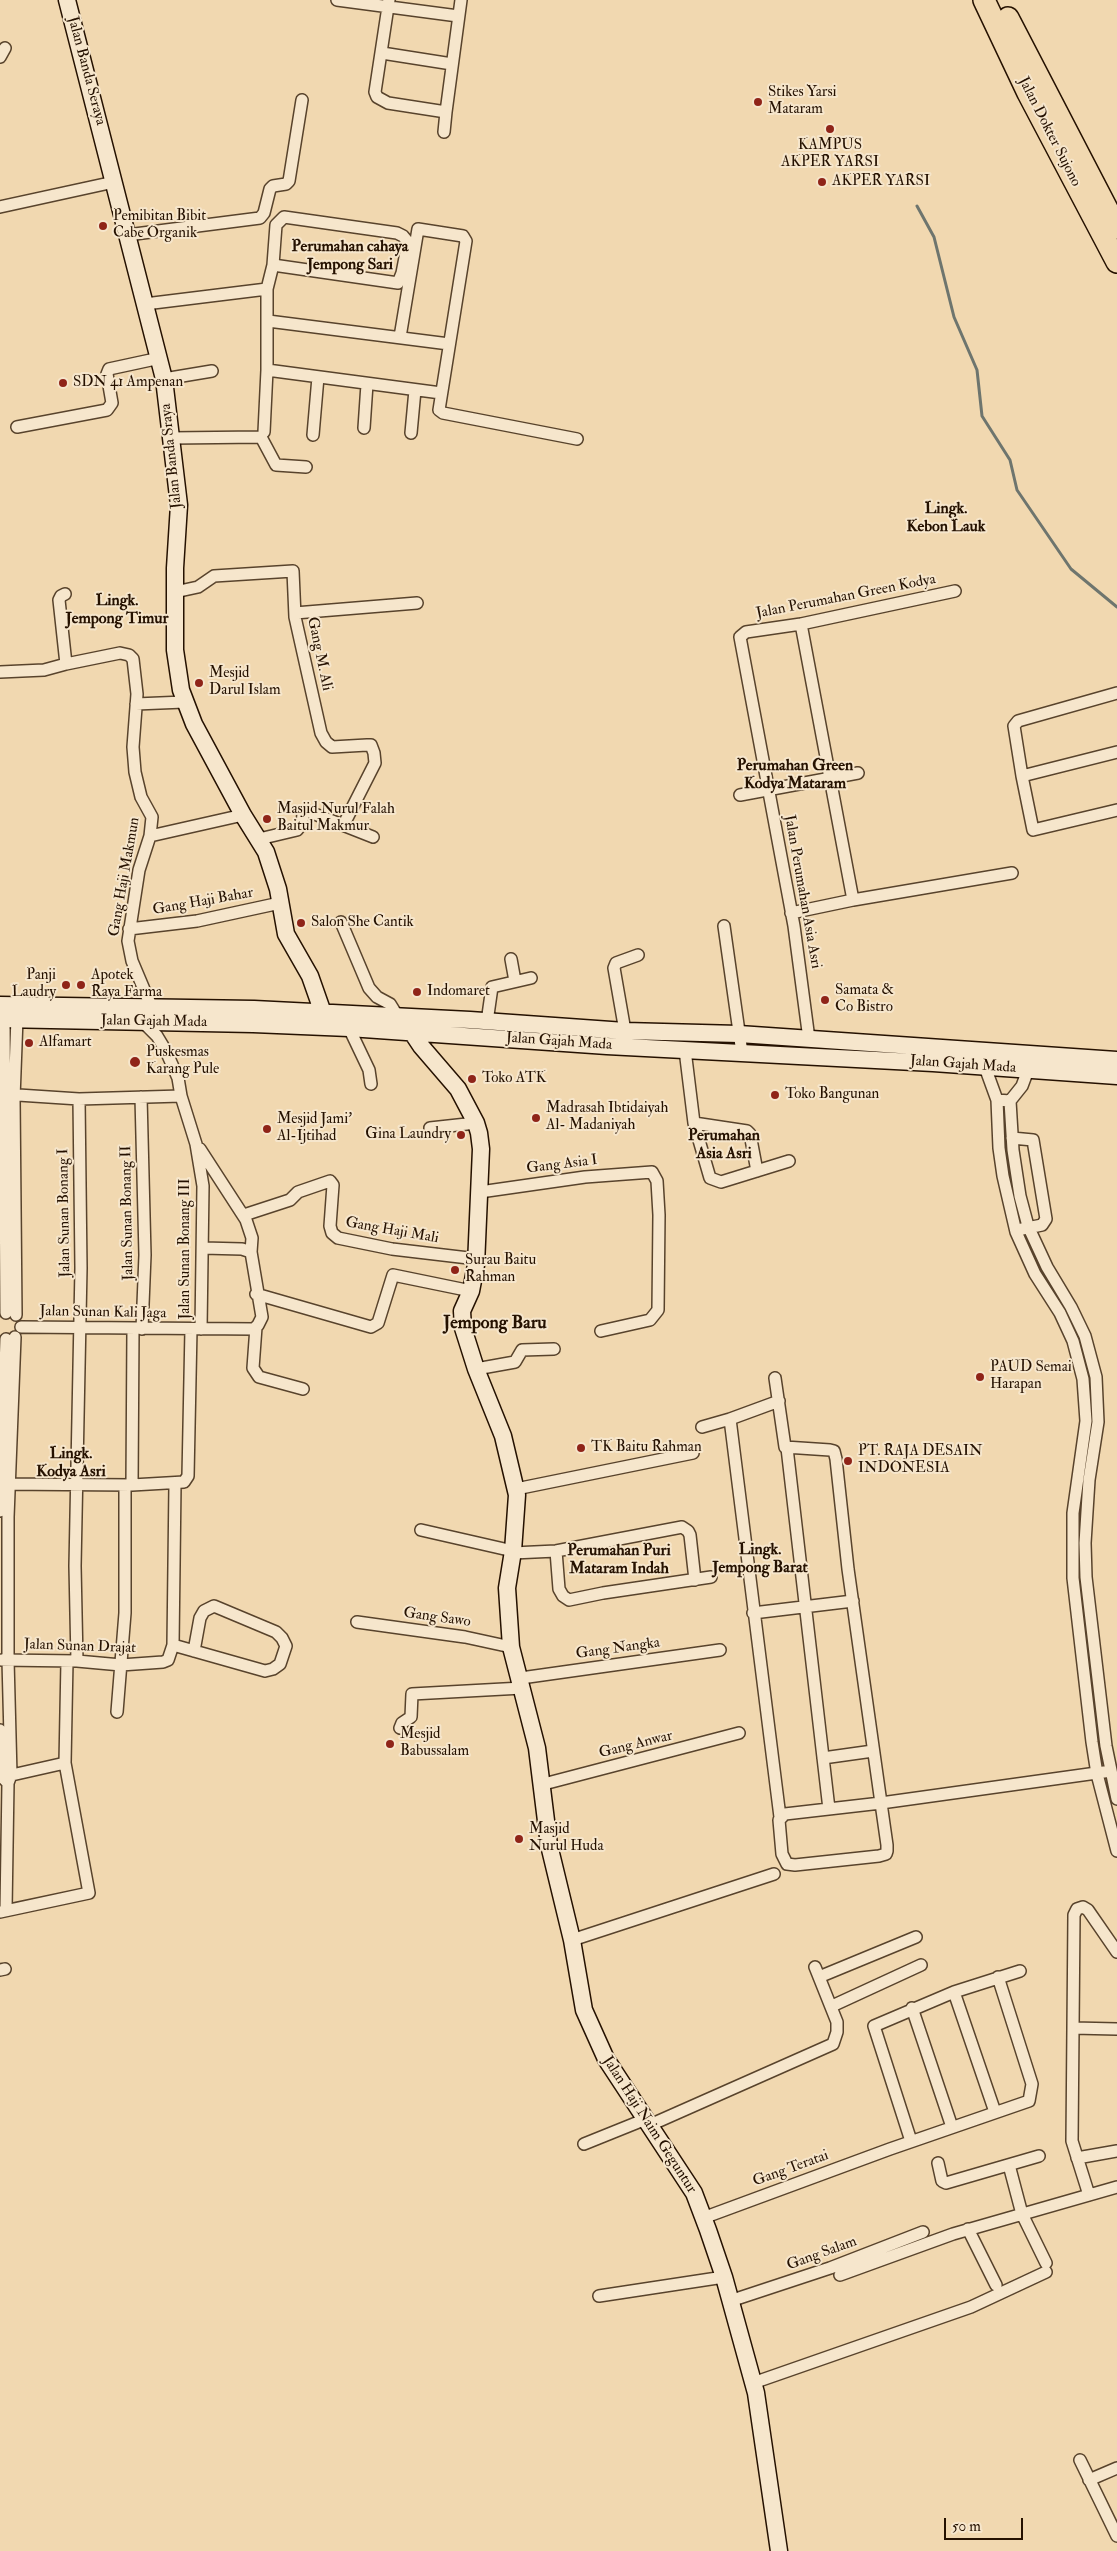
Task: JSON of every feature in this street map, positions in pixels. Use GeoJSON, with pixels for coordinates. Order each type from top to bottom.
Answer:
{"type":"FeatureCollection","features":[{"type":"Feature","properties":{"kind":"highway","name":"Jalan Dokter Sujono"},"geometry":{"type":"LineString","coordinates":[[984,0],[1028,93],[1117,262]]}},
{"type":"Feature","properties":{"kind":"highway"},"geometry":{"type":"LineString","coordinates":[[999,0],[1117,228]]}},
{"type":"Feature","properties":{"kind":"street","name":"Jalan Banda Seraya"},"geometry":{"type":"LineString","coordinates":[[67,0],[105,142]]}},
{"type":"Feature","properties":{"kind":"street"},"geometry":{"type":"LineString","coordinates":[[337,0],[389,4],[458,16]]}},
{"type":"Feature","properties":{"kind":"street"},"geometry":{"type":"LineString","coordinates":[[444,132],[461,0]]}},
{"type":"Feature","properties":{"kind":"street"},"geometry":{"type":"LineString","coordinates":[[389,4],[375,92],[377,98],[388,103],[446,112]]}},
{"type":"Feature","properties":{"kind":"street"},"geometry":{"type":"LineString","coordinates":[[382,53],[452,64]]}},
{"type":"Feature","properties":{"kind":"street"},"geometry":{"type":"LineString","coordinates":[[127,235],[260,218],[264,213],[270,189],[273,186],[286,184],[289,181],[302,100]]}},
{"type":"Feature","properties":{"kind":"street","name":"Jalan Banda Sraya"},"geometry":{"type":"LineString","coordinates":[[105,142],[164,379],[179,505],[175,592],[176,663],[184,702],[243,815],[259,839],[274,873],[286,934],[310,976],[323,1013]]}},
{"type":"Feature","properties":{"kind":"street"},"geometry":{"type":"LineString","coordinates":[[0,207],[114,182]]}},
{"type":"Feature","properties":{"kind":"street"},"geometry":{"type":"LineString","coordinates":[[273,265],[398,283],[401,279],[408,242],[397,233],[284,217],[276,225],[273,265],[267,289],[268,370],[259,435],[276,465],[306,467]]}},
{"type":"Feature","properties":{"kind":"street"},"geometry":{"type":"LineString","coordinates":[[400,337],[417,231],[422,228],[463,236],[466,238],[438,406],[443,413],[577,439]]}},
{"type":"Feature","properties":{"kind":"street"},"geometry":{"type":"LineString","coordinates":[[145,304],[267,289]]}},
{"type":"Feature","properties":{"kind":"street"},"geometry":{"type":"LineString","coordinates":[[268,321],[449,344]]}},
{"type":"Feature","properties":{"kind":"street"},"geometry":{"type":"LineString","coordinates":[[17,427],[107,410],[111,404],[107,374],[110,368],[160,358]]}},
{"type":"Feature","properties":{"kind":"street"},"geometry":{"type":"LineString","coordinates":[[268,370],[441,393]]}},
{"type":"Feature","properties":{"kind":"street"},"geometry":{"type":"LineString","coordinates":[[164,379],[212,371]]}},
{"type":"Feature","properties":{"kind":"street"},"geometry":{"type":"LineString","coordinates":[[313,435],[318,377]]}},
{"type":"Feature","properties":{"kind":"street"},"geometry":{"type":"LineString","coordinates":[[364,428],[367,384]]}},
{"type":"Feature","properties":{"kind":"street"},"geometry":{"type":"LineString","coordinates":[[412,433],[415,390]]}},
{"type":"Feature","properties":{"kind":"street"},"geometry":{"type":"LineString","coordinates":[[172,438],[259,435]]}},
{"type":"Feature","properties":{"kind":"street","name":"Gang M. Ali"},"geometry":{"type":"LineString","coordinates":[[175,592],[198,588],[214,576],[291,570],[294,574],[295,613],[316,713],[326,742],[332,746],[367,744],[371,745],[374,753],[375,762],[347,819]]}},
{"type":"Feature","properties":{"kind":"street","name":"Jalan Perumahan Green Kodya"},"geometry":{"type":"LineString","coordinates":[[742,633],[801,624],[955,592]]}},
{"type":"Feature","properties":{"kind":"street"},"geometry":{"type":"LineString","coordinates":[[0,672],[44,670],[66,664],[59,600],[65,594]]}},
{"type":"Feature","properties":{"kind":"street"},"geometry":{"type":"LineString","coordinates":[[295,613],[417,604]]}},
{"type":"Feature","properties":{"kind":"street"},"geometry":{"type":"LineString","coordinates":[[801,624],[853,900]]}},
{"type":"Feature","properties":{"kind":"street","name":"Jalan Perumahan Asia Asri"},"geometry":{"type":"LineString","coordinates":[[742,633],[740,643],[791,913],[809,1040]]}},
{"type":"Feature","properties":{"kind":"street","name":"Gang Haji Makmun"},"geometry":{"type":"LineString","coordinates":[[66,664],[120,653],[129,654],[133,659],[136,704],[133,747],[135,772],[141,797],[152,815],[150,836],[139,870],[128,940],[132,961],[151,1006]]}},
{"type":"Feature","properties":{"kind":"street"},"geometry":{"type":"LineString","coordinates":[[1117,693],[1018,721],[1014,726],[1033,830],[1117,810]]}},
{"type":"Feature","properties":{"kind":"street"},"geometry":{"type":"LineString","coordinates":[[136,704],[184,702]]}},
{"type":"Feature","properties":{"kind":"street"},"geometry":{"type":"LineString","coordinates":[[1022,776],[1117,752]]}},
{"type":"Feature","properties":{"kind":"street"},"geometry":{"type":"LineString","coordinates":[[740,794],[858,773]]}},
{"type":"Feature","properties":{"kind":"street"},"geometry":{"type":"LineString","coordinates":[[259,839],[297,830],[302,824],[303,814],[307,811],[347,819],[373,837]]}},
{"type":"Feature","properties":{"kind":"street"},"geometry":{"type":"LineString","coordinates":[[150,836],[243,815]]}},
{"type":"Feature","properties":{"kind":"street"},"geometry":{"type":"LineString","coordinates":[[791,913],[853,900],[1012,873]]}},
{"type":"Feature","properties":{"kind":"street","name":"Gang Haji Bahar"},"geometry":{"type":"LineString","coordinates":[[129,929],[197,921],[280,903]]}},
{"type":"Feature","properties":{"kind":"street"},"geometry":{"type":"LineString","coordinates":[[341,922],[369,988],[377,997],[390,1004],[398,1016]]}},
{"type":"Feature","properties":{"kind":"street"},"geometry":{"type":"LineString","coordinates":[[724,926],[742,1053]]}},
{"type":"Feature","properties":{"kind":"street"},"geometry":{"type":"LineString","coordinates":[[625,1032],[614,968],[616,963],[638,955]]}},
{"type":"Feature","properties":{"kind":"street"},"geometry":{"type":"LineString","coordinates":[[511,959],[515,981]]}},
{"type":"Feature","properties":{"kind":"street"},"geometry":{"type":"LineString","coordinates":[[487,1022],[492,987],[530,978]]}},
{"type":"Feature","properties":{"kind":"street","name":"Jalan Gajah Mada"},"geometry":{"type":"LineString","coordinates":[[5,1015],[78,1013],[151,1006],[349,1028],[411,1031],[470,1028],[487,1022],[625,1032],[740,1034],[1117,1060]]}},
{"type":"Feature","properties":{"kind":"street","name":"Jalan Gajah Mada"},"geometry":{"type":"LineString","coordinates":[[78,1013],[143,1022],[323,1013],[398,1016],[470,1028],[685,1050],[1117,1076]]}},
{"type":"Feature","properties":{"kind":"street"},"geometry":{"type":"LineString","coordinates":[[3,1911],[5,1778],[4,1484],[7,1337],[21,1327],[7,1315],[5,1015]]}},
{"type":"Feature","properties":{"kind":"street","name":"Jalan Sunan Bonang III"},"geometry":{"type":"LineString","coordinates":[[143,1022],[157,1036],[166,1050],[178,1078],[180,1096],[196,1144],[203,1186],[203,1248],[196,1329],[188,1475],[184,1482],[175,1484]]}},
{"type":"Feature","properties":{"kind":"street"},"geometry":{"type":"LineString","coordinates":[[349,1028],[369,1070],[371,1084]]}},
{"type":"Feature","properties":{"kind":"street","name":"Jalan Haji Naim Geguntur"},"geometry":{"type":"LineString","coordinates":[[411,1031],[421,1046],[458,1089],[476,1123],[482,1149],[477,1259],[471,1291],[462,1311],[463,1328],[476,1370],[503,1436],[516,1489],[518,1505],[507,1595],[511,1647],[536,1748],[549,1845],[572,1940],[588,2023],[606,2060],[644,2123],[694,2193],[703,2218],[719,2278],[730,2301],[753,2383],[764,2433],[779,2551]]}},
{"type":"Feature","properties":{"kind":"street"},"geometry":{"type":"LineString","coordinates":[[685,1050],[694,1123],[709,1176],[713,1180],[721,1182],[789,1161]]}},
{"type":"Feature","properties":{"kind":"street"},"geometry":{"type":"LineString","coordinates":[[1003,1052],[1003,1068]]}},
{"type":"Feature","properties":{"kind":"street"},"geometry":{"type":"LineString","coordinates":[[985,1067],[997,1100],[1002,1167],[1016,1232],[1035,1274],[1064,1320],[1073,1341],[1086,1397],[1086,1421],[1072,1513],[1073,1578],[1077,1629],[1097,1774],[1117,1851]]}},
{"type":"Feature","properties":{"kind":"street"},"geometry":{"type":"LineString","coordinates":[[1028,1070],[1022,1086],[1010,1100],[1015,1167],[1020,1196],[1028,1226],[1046,1267],[1074,1313],[1085,1336],[1096,1377],[1098,1422],[1088,1489],[1085,1543],[1086,1577],[1111,1772],[1117,1799]]}},
{"type":"Feature","properties":{"kind":"street"},"geometry":{"type":"LineString","coordinates":[[5,1098],[79,1099],[180,1096]]}},
{"type":"Feature","properties":{"kind":"street","name":"Jalan Sunan Bonang II"},"geometry":{"type":"LineString","coordinates":[[117,1712],[125,1613],[128,1485],[137,1329],[145,1255],[141,1097]]}},
{"type":"Feature","properties":{"kind":"street","name":"Jalan Sunan Bonang I"},"geometry":{"type":"LineString","coordinates":[[3,1911],[89,1893],[65,1763],[72,1661],[75,1566],[80,1327],[79,1099]]}},
{"type":"Feature","properties":{"kind":"street"},"geometry":{"type":"LineString","coordinates":[[997,1100],[1010,1100]]}},
{"type":"Feature","properties":{"kind":"street"},"geometry":{"type":"LineString","coordinates":[[430,1128],[476,1123]]}},
{"type":"Feature","properties":{"kind":"street"},"geometry":{"type":"LineString","coordinates":[[694,1123],[747,1131],[750,1134],[757,1170]]}},
{"type":"Feature","properties":{"kind":"street"},"geometry":{"type":"LineString","coordinates":[[1012,1138],[1033,1140],[1046,1219],[1042,1224],[1028,1226],[1016,1232]]}},
{"type":"Feature","properties":{"kind":"street"},"geometry":{"type":"LineString","coordinates":[[196,1144],[244,1215],[252,1238],[251,1252],[256,1294],[262,1316],[251,1329],[253,1368],[259,1377],[303,1389]]}},
{"type":"Feature","properties":{"kind":"street"},"geometry":{"type":"LineString","coordinates":[[1015,1167],[1037,1164]]}},
{"type":"Feature","properties":{"kind":"street","name":"Gang Asia I"},"geometry":{"type":"LineString","coordinates":[[480,1192],[652,1172],[657,1181],[659,1215],[658,1310],[650,1320],[602,1331]]}},
{"type":"Feature","properties":{"kind":"street","name":"Gang Haji Mali"},"geometry":{"type":"LineString","coordinates":[[244,1215],[290,1200],[298,1192],[330,1181],[333,1185],[330,1226],[332,1233],[338,1238],[392,1249],[477,1259]]}},
{"type":"Feature","properties":{"kind":"street"},"geometry":{"type":"LineString","coordinates":[[203,1248],[242,1248],[251,1252]]}},
{"type":"Feature","properties":{"kind":"street"},"geometry":{"type":"LineString","coordinates":[[256,1294],[372,1327],[379,1320],[393,1275],[471,1291]]}},
{"type":"Feature","properties":{"kind":"street"},"geometry":{"type":"LineString","coordinates":[[1064,1320],[1074,1313]]}},
{"type":"Feature","properties":{"kind":"street","name":"Jalan Sunan Kali Jaga"},"geometry":{"type":"LineString","coordinates":[[21,1327],[251,1329]]}},
{"type":"Feature","properties":{"kind":"street"},"geometry":{"type":"LineString","coordinates":[[476,1370],[515,1362],[522,1350],[554,1349]]}},
{"type":"Feature","properties":{"kind":"street"},"geometry":{"type":"LineString","coordinates":[[775,1378],[782,1436],[787,1448],[829,1809]]}},
{"type":"Feature","properties":{"kind":"street"},"geometry":{"type":"LineString","coordinates":[[702,1427],[779,1402]]}},
{"type":"Feature","properties":{"kind":"street"},"geometry":{"type":"LineString","coordinates":[[730,1418],[752,1613],[780,1818],[782,1854],[789,1865],[879,1856],[886,1854],[887,1851],[834,1451],[787,1448]]}},
{"type":"Feature","properties":{"kind":"street"},"geometry":{"type":"LineString","coordinates":[[516,1489],[693,1453]]}},
{"type":"Feature","properties":{"kind":"street"},"geometry":{"type":"LineString","coordinates":[[4,1484],[175,1484],[173,1645],[194,1651],[265,1671],[273,1669],[280,1664],[286,1646],[278,1634],[214,1606],[202,1614],[194,1651]]}},
{"type":"Feature","properties":{"kind":"street"},"geometry":{"type":"LineString","coordinates":[[0,1511],[4,1484]]}},
{"type":"Feature","properties":{"kind":"street"},"geometry":{"type":"LineString","coordinates":[[421,1530],[513,1552],[556,1551],[682,1528],[688,1531],[690,1535],[695,1580]]}},
{"type":"Feature","properties":{"kind":"street"},"geometry":{"type":"LineString","coordinates":[[556,1551],[559,1589],[563,1596],[569,1600],[711,1577]]}},
{"type":"Feature","properties":{"kind":"street"},"geometry":{"type":"LineString","coordinates":[[1073,1578],[1086,1577]]}},
{"type":"Feature","properties":{"kind":"street"},"geometry":{"type":"LineString","coordinates":[[752,1613],[853,1600]]}},
{"type":"Feature","properties":{"kind":"street","name":"Gang Sawo"},"geometry":{"type":"LineString","coordinates":[[357,1622],[465,1637],[511,1647]]}},
{"type":"Feature","properties":{"kind":"street","name":"Jalan Sunan Drajat"},"geometry":{"type":"LineString","coordinates":[[4,1660],[72,1661],[121,1665],[160,1662],[168,1660],[173,1645]]}},
{"type":"Feature","properties":{"kind":"street","name":"Gang Nangka"},"geometry":{"type":"LineString","coordinates":[[400,1728],[402,1723],[411,1717],[412,1694],[521,1683],[720,1650]]}},
{"type":"Feature","properties":{"kind":"street"},"geometry":{"type":"LineString","coordinates":[[0,1730],[5,1778]]}},
{"type":"Feature","properties":{"kind":"street","name":"Gang Anwar"},"geometry":{"type":"LineString","coordinates":[[540,1785],[739,1733]]}},
{"type":"Feature","properties":{"kind":"street"},"geometry":{"type":"LineString","coordinates":[[823,1758],[874,1751]]}},
{"type":"Feature","properties":{"kind":"street"},"geometry":{"type":"LineString","coordinates":[[5,1778],[65,1763]]}},
{"type":"Feature","properties":{"kind":"street"},"geometry":{"type":"LineString","coordinates":[[780,1818],[785,1814],[1111,1772]]}},
{"type":"Feature","properties":{"kind":"street"},"geometry":{"type":"LineString","coordinates":[[572,1940],[774,1874]]}},
{"type":"Feature","properties":{"kind":"street"},"geometry":{"type":"LineString","coordinates":[[1089,2195],[1072,2141],[1074,1915],[1077,1909],[1083,1907],[1088,1910],[1117,1952]]}},
{"type":"Feature","properties":{"kind":"street"},"geometry":{"type":"LineString","coordinates":[[584,2144],[644,2123],[833,2044],[837,2032],[837,2022],[817,1972],[916,1937]]}},
{"type":"Feature","properties":{"kind":"street"},"geometry":{"type":"LineString","coordinates":[[832,2006],[921,1965]]}},
{"type":"Feature","properties":{"kind":"street"},"geometry":{"type":"LineString","coordinates":[[911,2141],[874,2026],[912,2008],[954,1992],[1020,1971]]}},
{"type":"Feature","properties":{"kind":"street","name":"Gang Teratai"},"geometry":{"type":"LineString","coordinates":[[703,2218],[890,2148],[1029,2101],[1032,2084],[998,1977]]}},
{"type":"Feature","properties":{"kind":"street"},"geometry":{"type":"LineString","coordinates":[[954,1992],[995,2112]]}},
{"type":"Feature","properties":{"kind":"street"},"geometry":{"type":"LineString","coordinates":[[912,2008],[952,2127]]}},
{"type":"Feature","properties":{"kind":"street"},"geometry":{"type":"LineString","coordinates":[[1073,2028],[1117,2029]]}},
{"type":"Feature","properties":{"kind":"street"},"geometry":{"type":"LineString","coordinates":[[1077,2158],[1117,2151]]}},
{"type":"Feature","properties":{"kind":"street"},"geometry":{"type":"LineString","coordinates":[[938,2162],[942,2180],[946,2183],[1039,2156]]}},
{"type":"Feature","properties":{"kind":"street"},"geometry":{"type":"LineString","coordinates":[[753,2383],[974,2305],[1046,2268],[1022,2214],[1009,2165]]}},
{"type":"Feature","properties":{"kind":"street"},"geometry":{"type":"LineString","coordinates":[[840,2276],[968,2230],[1117,2187]]}},
{"type":"Feature","properties":{"kind":"street"},"geometry":{"type":"LineString","coordinates":[[968,2230],[996,2284]]}},
{"type":"Feature","properties":{"kind":"street","name":"Gang Salam"},"geometry":{"type":"LineString","coordinates":[[730,2301],[830,2268],[923,2232]]}},
{"type":"Feature","properties":{"kind":"street"},"geometry":{"type":"LineString","coordinates":[[599,2296],[719,2278]]}},
{"type":"Feature","properties":{"kind":"street"},"geometry":{"type":"LineString","coordinates":[[1080,2460],[1088,2480],[1116,2533]]}},
{"type":"Feature","properties":{"kind":"street"},"geometry":{"type":"LineString","coordinates":[[1088,2480],[1117,2468]]}},
{"type":"Feature","properties":{"kind":"waterway"},"geometry":{"type":"LineString","coordinates":[[917,206],[934,237],[954,317],[977,370],[982,416],[1010,460],[1017,490],[1071,569],[1117,607]]}},
{"type":"Feature","properties":{"kind":"place","name":"Stikes Yarsi Mataram"},"geometry":{"type":"Point","coordinates":[758,102]}},
{"type":"Feature","properties":{"kind":"place","name":"KAMPUS AKPER YARSI"},"geometry":{"type":"Point","coordinates":[830,129]}},
{"type":"Feature","properties":{"kind":"place","name":"AKPER YARSI"},"geometry":{"type":"Point","coordinates":[822,182]}},
{"type":"Feature","properties":{"kind":"place","name":"Pemibitan Bibit Cabe Organik"},"geometry":{"type":"Point","coordinates":[103,226]}},
{"type":"Feature","properties":{"kind":"place","name":"SDN 41 Ampenan"},"geometry":{"type":"Point","coordinates":[63,383]}},
{"type":"Feature","properties":{"kind":"place","name":"Mesjid Darul Islam"},"geometry":{"type":"Point","coordinates":[199,683]}},
{"type":"Feature","properties":{"kind":"place","name":"Masjid Nurul Falah Baitul Makmur"},"geometry":{"type":"Point","coordinates":[267,819]}},
{"type":"Feature","properties":{"kind":"place","name":"Salon She Cantik"},"geometry":{"type":"Point","coordinates":[301,923]}},
{"type":"Feature","properties":{"kind":"place","name":"Panji Laudry"},"geometry":{"type":"Point","coordinates":[66,985]}},
{"type":"Feature","properties":{"kind":"place","name":"Apotek Raya Farma"},"geometry":{"type":"Point","coordinates":[81,985]}},
{"type":"Feature","properties":{"kind":"place","name":"Indomaret"},"geometry":{"type":"Point","coordinates":[417,992]}},
{"type":"Feature","properties":{"kind":"place","name":"Samata & Co Bistro"},"geometry":{"type":"Point","coordinates":[825,1000]}},
{"type":"Feature","properties":{"kind":"place","name":"Alfamart"},"geometry":{"type":"Point","coordinates":[29,1043]}},
{"type":"Feature","properties":{"kind":"place","name":"Puskesmas Karang Pule"},"geometry":{"type":"Point","coordinates":[135,1062]}},
{"type":"Feature","properties":{"kind":"place","name":"Toko ATK"},"geometry":{"type":"Point","coordinates":[472,1079]}},
{"type":"Feature","properties":{"kind":"place","name":"Toko Bangunan"},"geometry":{"type":"Point","coordinates":[775,1095]}},
{"type":"Feature","properties":{"kind":"place","name":"Madrasah Ibtidaiyah Al- Madaniyah"},"geometry":{"type":"Point","coordinates":[536,1118]}},
{"type":"Feature","properties":{"kind":"place","name":"Mesjid Jami' Al-Ijtihad"},"geometry":{"type":"Point","coordinates":[267,1129]}},
{"type":"Feature","properties":{"kind":"place","name":"Gina Laundry"},"geometry":{"type":"Point","coordinates":[461,1135]}},
{"type":"Feature","properties":{"kind":"place","name":"Surau Baitu Rahman"},"geometry":{"type":"Point","coordinates":[455,1270]}},
{"type":"Feature","properties":{"kind":"place","name":"PAUD Semai Harapan"},"geometry":{"type":"Point","coordinates":[980,1377]}},
{"type":"Feature","properties":{"kind":"place","name":"TK Baitu Rahman"},"geometry":{"type":"Point","coordinates":[581,1448]}},
{"type":"Feature","properties":{"kind":"place","name":"PT. RAJA DESAIN INDONESIA"},"geometry":{"type":"Point","coordinates":[848,1461]}},
{"type":"Feature","properties":{"kind":"place","name":"Mesjid Babussalam"},"geometry":{"type":"Point","coordinates":[390,1744]}},
{"type":"Feature","properties":{"kind":"place","name":"Masjid Nurul Huda"},"geometry":{"type":"Point","coordinates":[519,1839]}},
{"type":"Feature","properties":{"kind":"district","name":"Perumahan cahaya Jempong Sari"},"geometry":{"type":"Point","coordinates":[350,257]}},
{"type":"Feature","properties":{"kind":"district","name":"Lingk. Kebon Lauk"},"geometry":{"type":"Point","coordinates":[946,519]}},
{"type":"Feature","properties":{"kind":"district","name":"Lingk. Jempong Timur"},"geometry":{"type":"Point","coordinates":[117,611]}},
{"type":"Feature","properties":{"kind":"district","name":"Perumahan Green Kodya Mataram"},"geometry":{"type":"Point","coordinates":[795,776]}},
{"type":"Feature","properties":{"kind":"district","name":"Perumahan Asia Asri"},"geometry":{"type":"Point","coordinates":[724,1146]}},
{"type":"Feature","properties":{"kind":"district","name":"Jempong Baru"},"geometry":{"type":"Point","coordinates":[495,1324]}},
{"type":"Feature","properties":{"kind":"district","name":"Lingk. Kodya Asri"},"geometry":{"type":"Point","coordinates":[71,1464]}},
{"type":"Feature","properties":{"kind":"district","name":"Lingk. Jempong Barat"},"geometry":{"type":"Point","coordinates":[760,1560]}},
{"type":"Feature","properties":{"kind":"district","name":"Perumahan Puri Mataram Indah"},"geometry":{"type":"Point","coordinates":[619,1561]}}]}
